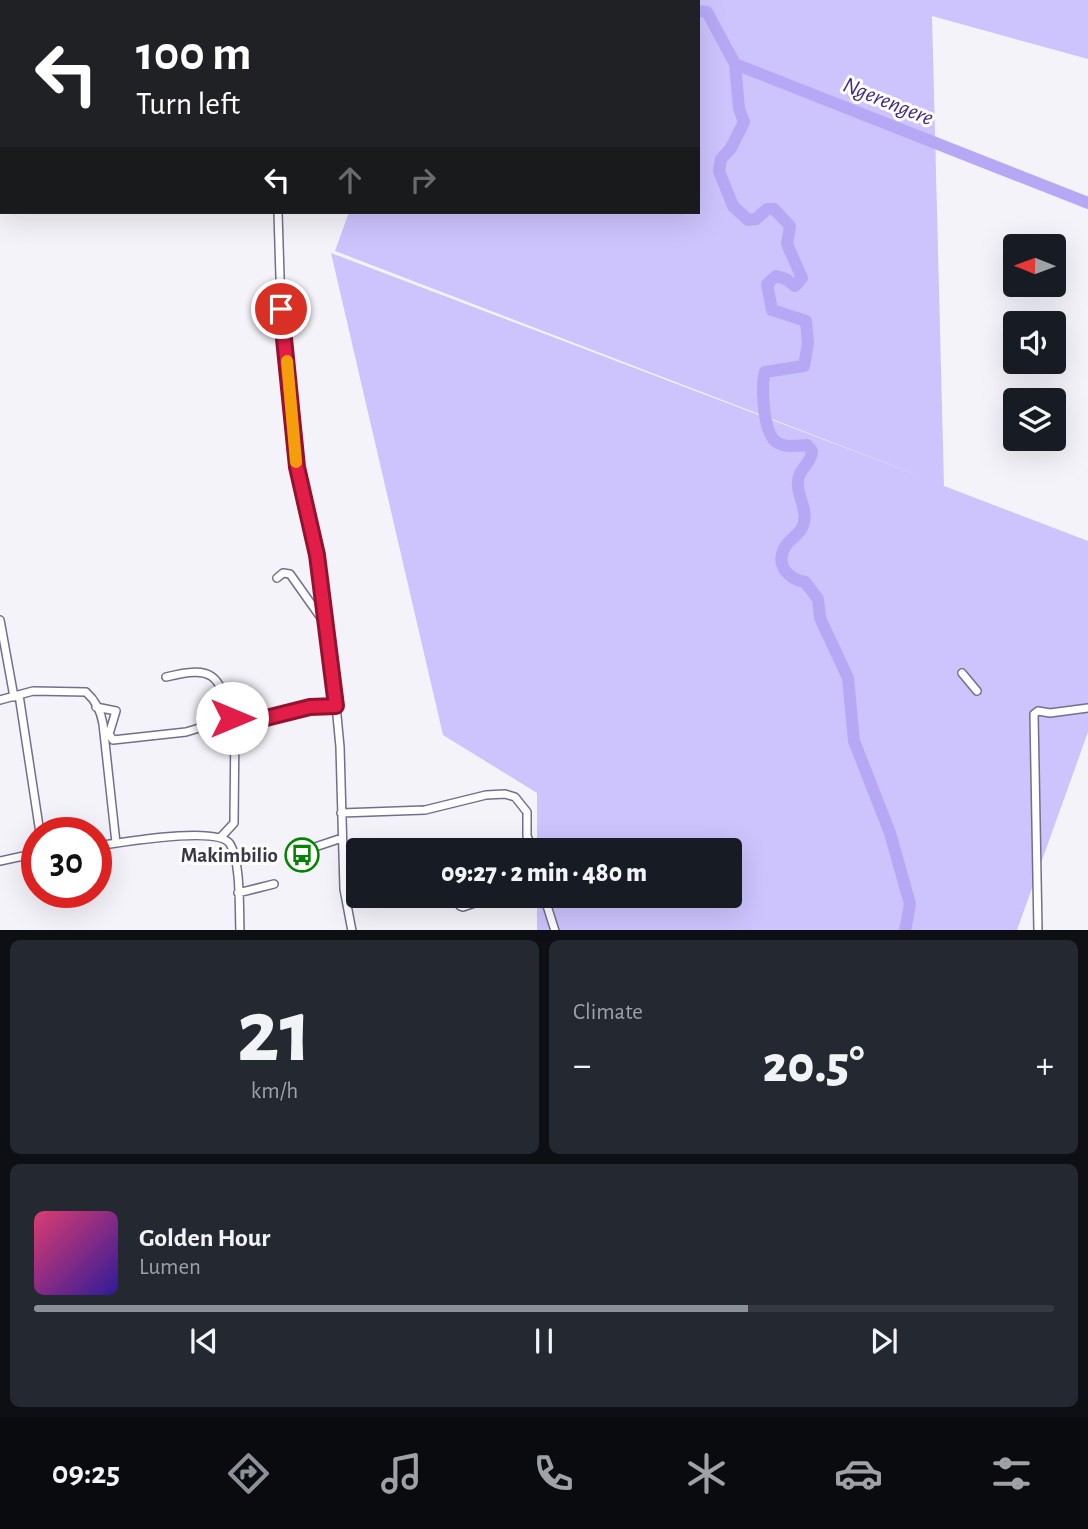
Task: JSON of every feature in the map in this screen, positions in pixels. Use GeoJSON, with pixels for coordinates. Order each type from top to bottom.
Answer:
{"type":"FeatureCollection","features":[{"type":"Feature","properties":{"kind":"street"},"geometry":{"type":"LineString","coordinates":[[278,214],[281,309],[297,467],[317,555],[336,706],[340,747],[344,889],[352,930]]}},
{"type":"Feature","properties":{"kind":"street"},"geometry":{"type":"LineString","coordinates":[[277,578],[283,573],[290,574],[324,622]]}},
{"type":"Feature","properties":{"kind":"street"},"geometry":{"type":"LineString","coordinates":[[0,620],[17,696],[37,817]]}},
{"type":"Feature","properties":{"kind":"street"},"geometry":{"type":"LineString","coordinates":[[166,677],[192,671],[210,674],[220,684],[233,720],[235,814],[234,823],[221,836]]}},
{"type":"Feature","properties":{"kind":"street"},"geometry":{"type":"LineString","coordinates":[[962,673],[977,691]]}},
{"type":"Feature","properties":{"kind":"street"},"geometry":{"type":"LineString","coordinates":[[0,700],[40,690],[50,693],[86,692],[103,724],[116,843]]}},
{"type":"Feature","properties":{"kind":"street"},"geometry":{"type":"LineString","coordinates":[[96,707],[116,710],[110,734],[113,740],[186,732],[233,720],[246,723],[310,707],[336,706]]}},
{"type":"Feature","properties":{"kind":"street"},"geometry":{"type":"LineString","coordinates":[[1038,930],[1034,714],[1038,711],[1050,713],[1088,708]]}},
{"type":"Feature","properties":{"kind":"street"},"geometry":{"type":"LineString","coordinates":[[341,813],[425,810],[486,795],[511,795],[527,812],[528,838]]}},
{"type":"Feature","properties":{"kind":"street"},"geometry":{"type":"LineString","coordinates":[[112,844],[196,835],[221,836],[229,843],[233,852],[240,930]]}},
{"type":"Feature","properties":{"kind":"street"},"geometry":{"type":"LineString","coordinates":[[301,858],[309,849],[342,838]]}},
{"type":"Feature","properties":{"kind":"street"},"geometry":{"type":"LineString","coordinates":[[0,861],[21,856]]}},
{"type":"Feature","properties":{"kind":"street"},"geometry":{"type":"LineString","coordinates":[[238,892],[274,884]]}},
{"type":"Feature","properties":{"kind":"street"},"geometry":{"type":"LineString","coordinates":[[548,908],[555,930]]}},
{"type":"Feature","properties":{"kind":"shaded area"},"geometry":{"type":"Polygon","coordinates":[[[700,0],[1088,0],[1088,59],[932,16],[944,486],[1088,541],[1088,732],[1017,930],[537,930],[537,908],[742,908],[742,838],[537,838],[537,793],[443,735],[331,253],[928,479],[335,251],[348,214],[700,214],[700,0]]]}},
{"type":"Feature","properties":{"kind":"waterway","name":"Ngerengere"},"geometry":{"type":"LineString","coordinates":[[700,11],[707,12],[735,64],[1088,203]]}},
{"type":"Feature","properties":{"kind":"waterway"},"geometry":{"type":"LineString","coordinates":[[735,64],[739,108],[744,122],[731,148],[721,159],[719,171],[733,206],[748,220],[756,219],[767,209],[774,209],[790,226],[787,244],[802,278],[795,286],[776,276],[767,284],[772,310],[806,321],[808,343],[804,366],[765,372],[764,379],[764,408],[771,435],[782,445],[807,445],[812,451],[810,460],[798,480],[804,522],[801,530],[785,547],[782,565],[793,578],[805,582],[818,599],[820,618],[848,678],[854,741],[890,833],[910,904],[905,930]]}},
{"type":"Feature","properties":{"kind":"slow traffic"},"geometry":{"type":"LineString","coordinates":[[287,361],[296,462]]}},
{"type":"Feature","properties":{"kind":"place","name":"Makimbilio"},"geometry":{"type":"Point","coordinates":[302,855]}},
{"type":"Feature","properties":{"kind":"route"},"geometry":{"type":"LineString","coordinates":[[232,718],[236,722],[246,723],[296,709],[336,706],[317,555],[297,467],[281,309]]}}]}
